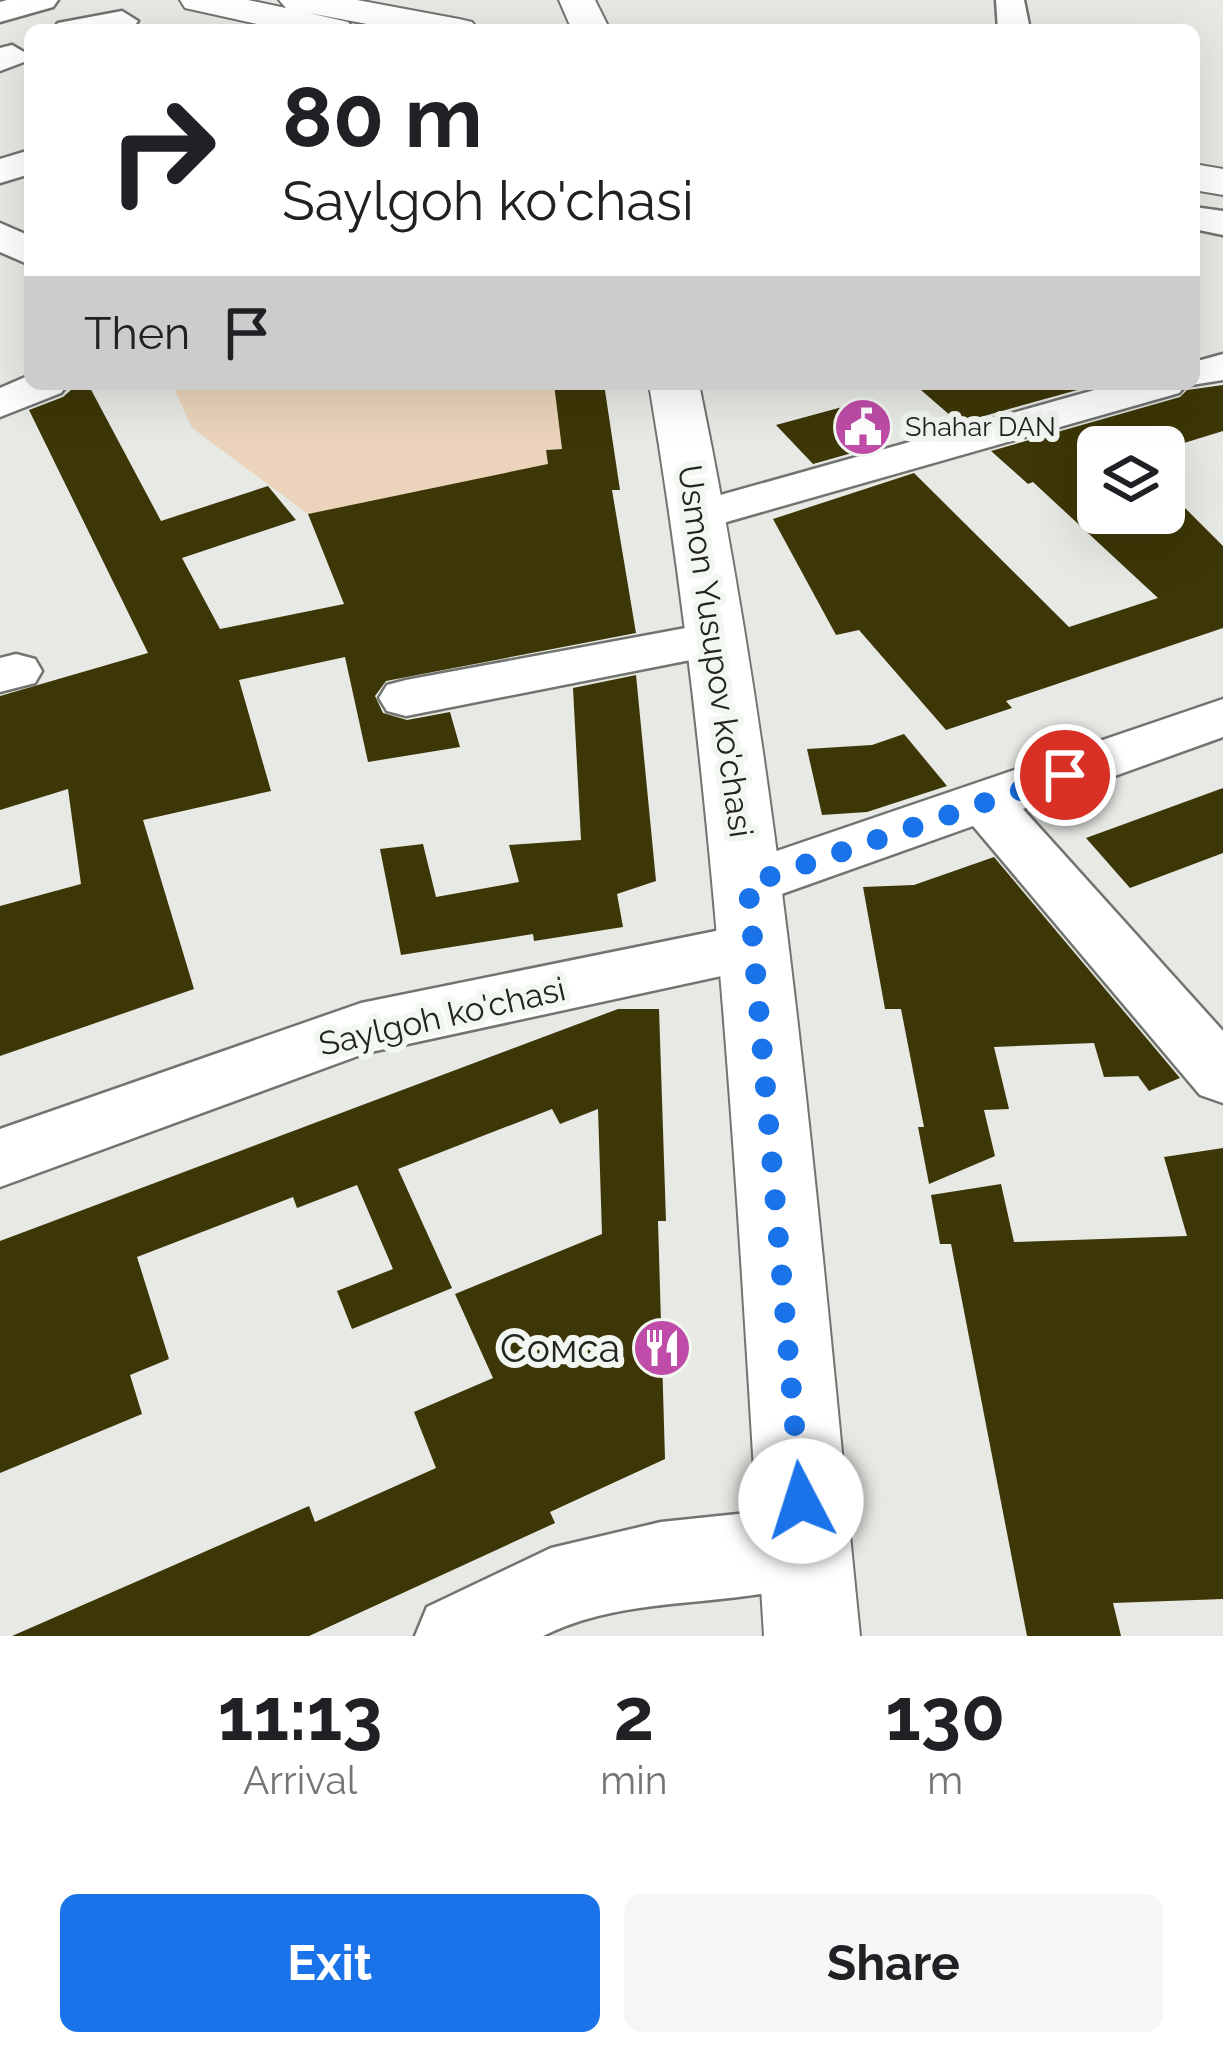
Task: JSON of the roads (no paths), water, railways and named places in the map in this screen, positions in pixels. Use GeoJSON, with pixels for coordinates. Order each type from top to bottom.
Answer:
{"type":"FeatureCollection","features":[{"type":"Feature","properties":{"kind":"main road"},"geometry":{"type":"LineString","coordinates":[[198,0],[308,24]]}},
{"type":"Feature","properties":{"kind":"main road"},"geometry":{"type":"LineString","coordinates":[[297,0],[426,24]]}},
{"type":"Feature","properties":{"kind":"main road","name":"Usmon Yusupov ko'chasi"},"geometry":{"type":"LineString","coordinates":[[675,390],[702,515],[751,916],[812,1636]]}},
{"type":"Feature","properties":{"kind":"street"},"geometry":{"type":"LineString","coordinates":[[0,12],[42,0]]}},
{"type":"Feature","properties":{"kind":"street"},"geometry":{"type":"LineString","coordinates":[[0,404],[32,390]]}},
{"type":"Feature","properties":{"kind":"street"},"geometry":{"type":"LineString","coordinates":[[702,515],[1143,390]]}},
{"type":"Feature","properties":{"kind":"street"},"geometry":{"type":"LineString","coordinates":[[406,698],[718,639]]}},
{"type":"Feature","properties":{"kind":"street","name":"Saylgoh ko'chasi"},"geometry":{"type":"LineString","coordinates":[[0,1158],[362,1029],[751,916],[986,803],[1223,717]]}},
{"type":"Feature","properties":{"kind":"street"},"geometry":{"type":"LineString","coordinates":[[986,803],[1223,1076]]}},
{"type":"Feature","properties":{"kind":"street"},"geometry":{"type":"LineString","coordinates":[[456,1636],[550,1589],[661,1562],[805,1547]]}},
{"type":"Feature","properties":{"kind":"place","name":"Shahar DAN"},"geometry":{"type":"Point","coordinates":[863,427]}},
{"type":"Feature","properties":{"kind":"place","name":"Сомса"},"geometry":{"type":"Point","coordinates":[662,1348]}}]}
